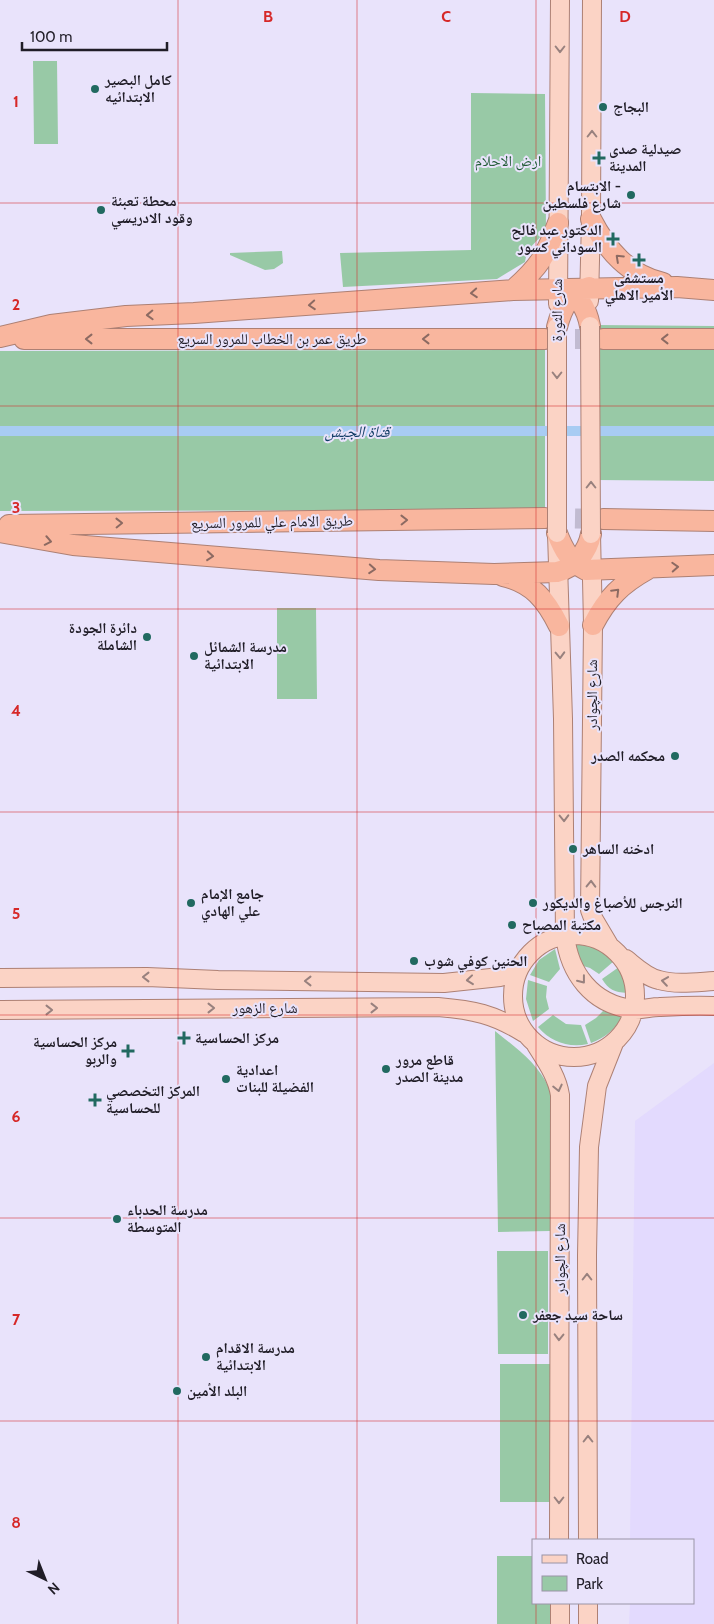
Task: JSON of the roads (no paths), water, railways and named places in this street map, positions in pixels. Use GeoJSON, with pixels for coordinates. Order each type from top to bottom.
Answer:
{"type":"FeatureCollection","features":[{"type":"Feature","properties":{"kind":"highway"},"geometry":{"type":"LineString","coordinates":[[592,219],[602,240],[634,272],[655,282],[677,287],[714,290]]}},
{"type":"Feature","properties":{"kind":"highway"},"geometry":{"type":"LineString","coordinates":[[513,290],[534,272],[548,249],[558,223]]}},
{"type":"Feature","properties":{"kind":"highway"},"geometry":{"type":"LineString","coordinates":[[0,338],[51,325],[126,316],[194,313],[513,290],[573,294],[677,287]]}},
{"type":"Feature","properties":{"kind":"highway"},"geometry":{"type":"LineString","coordinates":[[573,294],[586,312],[596,333],[714,339]]}},
{"type":"Feature","properties":{"kind":"highway"},"geometry":{"type":"LineString","coordinates":[[551,333],[573,294]]}},
{"type":"Feature","properties":{"kind":"highway","name":"طريق عمر بن الخطاب للمرور السريع"},"geometry":{"type":"LineString","coordinates":[[0,338],[551,333]]}},
{"type":"Feature","properties":{"kind":"highway"},"geometry":{"type":"LineString","coordinates":[[574,564],[587,548],[597,527],[714,521]]}},
{"type":"Feature","properties":{"kind":"highway","name":"طريق الامام علي للمرور السريع"},"geometry":{"type":"LineString","coordinates":[[0,525],[551,526]]}},
{"type":"Feature","properties":{"kind":"highway"},"geometry":{"type":"LineString","coordinates":[[551,526],[574,564]]}},
{"type":"Feature","properties":{"kind":"highway"},"geometry":{"type":"LineString","coordinates":[[0,532],[73,545],[380,570],[494,574],[574,564],[650,568],[714,565]]}},
{"type":"Feature","properties":{"kind":"highway"},"geometry":{"type":"LineString","coordinates":[[593,625],[602,607],[616,591],[632,578],[650,568]]}},
{"type":"Feature","properties":{"kind":"highway"},"geometry":{"type":"LineString","coordinates":[[494,574],[515,579],[534,590],[549,606],[559,626]]}},
{"type":"Feature","properties":{"kind":"main road","name":"شارع الثورة"},"geometry":{"type":"LineString","coordinates":[[560,0],[558,223],[573,294]]}},
{"type":"Feature","properties":{"kind":"main road"},"geometry":{"type":"LineString","coordinates":[[573,294],[592,219],[592,0]]}},
{"type":"Feature","properties":{"kind":"main road","name":"شارع الثورة"},"geometry":{"type":"LineString","coordinates":[[551,333],[551,526]]}},
{"type":"Feature","properties":{"kind":"main road"},"geometry":{"type":"LineString","coordinates":[[596,333],[597,527]]}},
{"type":"Feature","properties":{"kind":"main road","name":"شارع الچوادر"},"geometry":{"type":"LineString","coordinates":[[574,564],[593,625],[590,910],[599,929],[631,972],[636,990],[635,1009],[621,1007],[608,1002],[586,986],[571,962],[565,935],[563,719],[559,626],[574,564]]}},
{"type":"Feature","properties":{"kind":"main road"},"geometry":{"type":"LineString","coordinates":[[518,971],[529,954],[546,941],[565,935],[581,934],[596,938],[615,950],[645,974],[658,980],[714,982]]}},
{"type":"Feature","properties":{"kind":"main road","name":"شارع الچوادر"},"geometry":{"type":"LineString","coordinates":[[518,971],[513,986],[513,1003],[516,1019],[552,1071],[558,1083],[560,1096],[559,1539]]}},
{"type":"Feature","properties":{"kind":"main road","name":"شارع الزهور"},"geometry":{"type":"LineString","coordinates":[[0,978],[147,977],[218,980],[444,983],[500,977],[518,971]]}},
{"type":"Feature","properties":{"kind":"main road"},"geometry":{"type":"LineString","coordinates":[[614,1043],[627,1028],[635,1009],[714,1006]]}},
{"type":"Feature","properties":{"kind":"main road","name":"شارع الزهور"},"geometry":{"type":"LineString","coordinates":[[0,1010],[438,1007],[468,1010],[491,1015],[509,1023],[554,1055],[575,1058],[596,1054],[614,1043]]}},
{"type":"Feature","properties":{"kind":"main road","name":"شارع الچوادر"},"geometry":{"type":"LineString","coordinates":[[588,1539],[587,1256],[589,1147],[597,1086],[614,1043]]}},
{"type":"Feature","properties":{"kind":"main road"},"geometry":{"type":"LineString","coordinates":[[560,1604],[560,1624]]}},
{"type":"Feature","properties":{"kind":"main road"},"geometry":{"type":"LineString","coordinates":[[588,1604],[588,1624]]}},
{"type":"Feature","properties":{"kind":"waterway","name":"قناة الجيش"},"geometry":{"type":"LineString","coordinates":[[0,431],[714,431]]}},
{"type":"Feature","properties":{"kind":"tunnel"},"geometry":{"type":"LineString","coordinates":[[545,339],[603,339]]}},
{"type":"Feature","properties":{"kind":"tunnel"},"geometry":{"type":"LineString","coordinates":[[545,518],[603,519]]}},
{"type":"Feature","properties":{"kind":"place","name":"كامل البصير الابتدائيه"},"geometry":{"type":"Point","coordinates":[95,89]}},
{"type":"Feature","properties":{"kind":"place","name":"البجاج"},"geometry":{"type":"Point","coordinates":[603,107]}},
{"type":"Feature","properties":{"kind":"place","name":"صيدلية صدى المدينة"},"geometry":{"type":"Point","coordinates":[599,158]}},
{"type":"Feature","properties":{"kind":"place","name":"الابتسام - شارع فلسطين"},"geometry":{"type":"Point","coordinates":[631,195]}},
{"type":"Feature","properties":{"kind":"place","name":"محطة تعبئة وقود الادريسي"},"geometry":{"type":"Point","coordinates":[101,210]}},
{"type":"Feature","properties":{"kind":"place","name":"الدكتور عبد فالح السوداني كسور"},"geometry":{"type":"Point","coordinates":[613,239]}},
{"type":"Feature","properties":{"kind":"place","name":"مستشفى الأمير الاهلي"},"geometry":{"type":"Point","coordinates":[639,260]}},
{"type":"Feature","properties":{"kind":"place","name":"دائرة الجودة الشاملة"},"geometry":{"type":"Point","coordinates":[147,637]}},
{"type":"Feature","properties":{"kind":"place","name":"مدرسة الشمائل الابتدائية"},"geometry":{"type":"Point","coordinates":[194,656]}},
{"type":"Feature","properties":{"kind":"place","name":"محكمه الصدر"},"geometry":{"type":"Point","coordinates":[675,756]}},
{"type":"Feature","properties":{"kind":"place","name":"ادخنه الساهر"},"geometry":{"type":"Point","coordinates":[573,849]}},
{"type":"Feature","properties":{"kind":"place","name":"جامع الإمام علي الهادي"},"geometry":{"type":"Point","coordinates":[191,903]}},
{"type":"Feature","properties":{"kind":"place","name":"النرجس للأصباغ والديكور"},"geometry":{"type":"Point","coordinates":[533,903]}},
{"type":"Feature","properties":{"kind":"place","name":"مكتبة المصباح"},"geometry":{"type":"Point","coordinates":[512,925]}},
{"type":"Feature","properties":{"kind":"place","name":"الحنين كوفي شوب"},"geometry":{"type":"Point","coordinates":[414,961]}},
{"type":"Feature","properties":{"kind":"place","name":"مركز الحساسية"},"geometry":{"type":"Point","coordinates":[184,1038]}},
{"type":"Feature","properties":{"kind":"place","name":"مركز الحساسية والربو"},"geometry":{"type":"Point","coordinates":[128,1051]}},
{"type":"Feature","properties":{"kind":"place","name":"قاطع مرور مدينة الصدر"},"geometry":{"type":"Point","coordinates":[386,1069]}},
{"type":"Feature","properties":{"kind":"place","name":"اعدادية الفضيلة للبنات"},"geometry":{"type":"Point","coordinates":[226,1079]}},
{"type":"Feature","properties":{"kind":"place","name":"المركز التخصصي للحساسية"},"geometry":{"type":"Point","coordinates":[95,1100]}},
{"type":"Feature","properties":{"kind":"place","name":"مدرسة الحدباء المتوسطة"},"geometry":{"type":"Point","coordinates":[117,1219]}},
{"type":"Feature","properties":{"kind":"place","name":"ساحة سيد جعفر"},"geometry":{"type":"Point","coordinates":[523,1315]}},
{"type":"Feature","properties":{"kind":"place","name":"مدرسة الاقدام الابتدائية"},"geometry":{"type":"Point","coordinates":[206,1357]}},
{"type":"Feature","properties":{"kind":"place","name":"البلد الأمين"},"geometry":{"type":"Point","coordinates":[177,1391]}},
{"type":"Feature","properties":{"kind":"park label","name":"ارض الاحلام"},"geometry":{"type":"Point","coordinates":[508,161]}}]}
